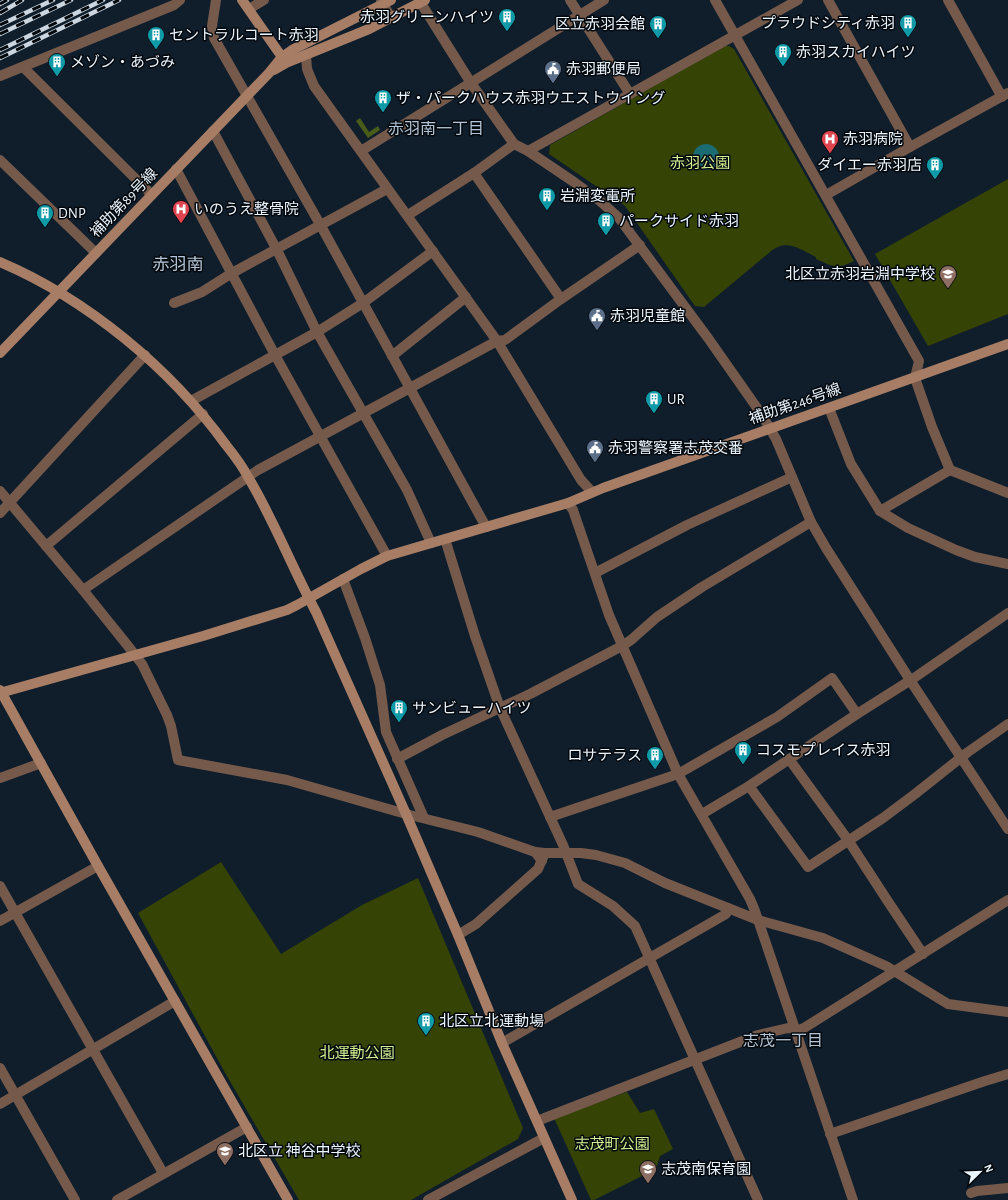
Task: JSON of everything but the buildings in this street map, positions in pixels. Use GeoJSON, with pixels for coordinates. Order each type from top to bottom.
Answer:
{"type":"FeatureCollection","features":[{"type":"Feature","properties":{"kind":"street"},"geometry":{"type":"LineString","coordinates":[[0,76],[174,5],[180,0]]}},
{"type":"Feature","properties":{"kind":"street"},"geometry":{"type":"LineString","coordinates":[[216,0],[212,26],[214,38],[248,95],[321,226],[486,527]]}},
{"type":"Feature","properties":{"kind":"street"},"geometry":{"type":"LineString","coordinates":[[242,0],[282,57]]}},
{"type":"Feature","properties":{"kind":"street"},"geometry":{"type":"LineString","coordinates":[[249,10],[264,0]]}},
{"type":"Feature","properties":{"kind":"street"},"geometry":{"type":"LineString","coordinates":[[570,0],[630,94]]}},
{"type":"Feature","properties":{"kind":"street"},"geometry":{"type":"LineString","coordinates":[[361,151],[604,0]]}},
{"type":"Feature","properties":{"kind":"street"},"geometry":{"type":"LineString","coordinates":[[715,0],[919,361],[915,378],[932,427],[950,470],[1008,493]]}},
{"type":"Feature","properties":{"kind":"street"},"geometry":{"type":"LineString","coordinates":[[528,150],[798,0]]}},
{"type":"Feature","properties":{"kind":"street"},"geometry":{"type":"LineString","coordinates":[[828,0],[910,147]]}},
{"type":"Feature","properties":{"kind":"street"},"geometry":{"type":"LineString","coordinates":[[826,195],[1005,95],[948,0]]}},
{"type":"Feature","properties":{"kind":"street"},"geometry":{"type":"LineString","coordinates":[[385,1],[391,18]]}},
{"type":"Feature","properties":{"kind":"street","name":"補助第89号線"},"geometry":{"type":"LineString","coordinates":[[0,353],[269,73],[282,57],[292,50],[385,1]]}},
{"type":"Feature","properties":{"kind":"street"},"geometry":{"type":"LineString","coordinates":[[422,1],[471,83],[514,144],[528,150],[600,201],[619,218],[752,400],[776,439],[811,522],[826,548],[910,680],[1008,829]]}},
{"type":"Feature","properties":{"kind":"street","name":"補助第89号線"},"geometry":{"type":"LineString","coordinates":[[269,73],[288,62],[369,29],[422,1]]}},
{"type":"Feature","properties":{"kind":"street"},"geometry":{"type":"LineString","coordinates":[[306,55],[307,69],[314,86],[497,341],[581,480],[592,492]]}},
{"type":"Feature","properties":{"kind":"street"},"geometry":{"type":"LineString","coordinates":[[23,67],[152,194]]}},
{"type":"Feature","properties":{"kind":"street"},"geometry":{"type":"LineString","coordinates":[[213,131],[277,250],[318,332],[407,490],[431,543]]}},
{"type":"Feature","properties":{"kind":"street"},"geometry":{"type":"LineString","coordinates":[[408,216],[474,173],[514,144]]}},
{"type":"Feature","properties":{"kind":"street"},"geometry":{"type":"LineString","coordinates":[[0,160],[96,253]]}},
{"type":"Feature","properties":{"kind":"street"},"geometry":{"type":"LineString","coordinates":[[176,169],[275,355],[387,556]]}},
{"type":"Feature","properties":{"kind":"street"},"geometry":{"type":"LineString","coordinates":[[474,173],[561,299]]}},
{"type":"Feature","properties":{"kind":"street"},"geometry":{"type":"LineString","coordinates":[[174,303],[202,292],[232,273],[388,189]]}},
{"type":"Feature","properties":{"kind":"street"},"geometry":{"type":"LineString","coordinates":[[83,590],[264,466],[497,341],[505,340],[561,299],[640,245]]}},
{"type":"Feature","properties":{"kind":"street"},"geometry":{"type":"LineString","coordinates":[[192,402],[318,332],[363,303],[433,251]]}},
{"type":"Feature","properties":{"kind":"street"},"geometry":{"type":"LineString","coordinates":[[0,262],[58,293],[102,321],[145,356],[203,414],[248,476],[267,511],[301,584],[320,619],[458,935],[502,1043],[572,1200]]}},
{"type":"Feature","properties":{"kind":"street"},"geometry":{"type":"LineString","coordinates":[[392,356],[466,296]]}},
{"type":"Feature","properties":{"kind":"street","name":"補助第246号線"},"geometry":{"type":"LineString","coordinates":[[1,692],[135,655],[286,610],[387,556],[568,503],[592,492],[1008,344]]}},
{"type":"Feature","properties":{"kind":"street"},"geometry":{"type":"LineString","coordinates":[[0,513],[145,356]]}},
{"type":"Feature","properties":{"kind":"street"},"geometry":{"type":"LineString","coordinates":[[829,408],[851,464],[880,511],[908,528],[956,550],[975,557],[1008,564]]}},
{"type":"Feature","properties":{"kind":"street"},"geometry":{"type":"LineString","coordinates":[[46,546],[203,414]]}},
{"type":"Feature","properties":{"kind":"street"},"geometry":{"type":"LineString","coordinates":[[880,511],[950,470]]}},
{"type":"Feature","properties":{"kind":"street"},"geometry":{"type":"LineString","coordinates":[[594,573],[687,525],[792,477]]}},
{"type":"Feature","properties":{"kind":"street"},"geometry":{"type":"LineString","coordinates":[[0,492],[83,590],[142,664],[167,714],[178,760],[287,780],[406,814],[478,832],[535,852],[543,857],[566,853],[596,855],[626,863],[665,883],[758,920],[823,938],[886,966],[948,1004],[1008,1012]]}},
{"type":"Feature","properties":{"kind":"street"},"geometry":{"type":"LineString","coordinates":[[568,503],[573,510],[609,615],[678,774],[750,899],[796,1029],[853,1200]]}},
{"type":"Feature","properties":{"kind":"street"},"geometry":{"type":"LineString","coordinates":[[397,759],[438,737],[500,708],[622,646],[657,617],[702,587],[811,522]]}},
{"type":"Feature","properties":{"kind":"street"},"geometry":{"type":"LineString","coordinates":[[445,539],[473,629],[500,708],[566,853],[578,884],[613,906],[633,924],[758,1200]]}},
{"type":"Feature","properties":{"kind":"street"},"geometry":{"type":"LineString","coordinates":[[343,579],[365,638],[380,685],[386,732],[424,818]]}},
{"type":"Feature","properties":{"kind":"street"},"geometry":{"type":"LineString","coordinates":[[702,814],[749,786],[910,680],[1008,613]]}},
{"type":"Feature","properties":{"kind":"street"},"geometry":{"type":"LineString","coordinates":[[550,817],[678,774],[777,717],[832,678],[857,714]]}},
{"type":"Feature","properties":{"kind":"street"},"geometry":{"type":"LineString","coordinates":[[1,692],[288,1200]]}},
{"type":"Feature","properties":{"kind":"street"},"geometry":{"type":"LineString","coordinates":[[749,786],[808,868],[883,818],[1008,724]]}},
{"type":"Feature","properties":{"kind":"street"},"geometry":{"type":"LineString","coordinates":[[789,759],[848,840],[923,954]]}},
{"type":"Feature","properties":{"kind":"street"},"geometry":{"type":"LineString","coordinates":[[0,778],[41,763]]}},
{"type":"Feature","properties":{"kind":"street"},"geometry":{"type":"LineString","coordinates":[[458,935],[476,924],[538,869],[543,857]]}},
{"type":"Feature","properties":{"kind":"street"},"geometry":{"type":"LineString","coordinates":[[0,921],[98,866]]}},
{"type":"Feature","properties":{"kind":"street"},"geometry":{"type":"LineString","coordinates":[[0,886],[163,1173]]}},
{"type":"Feature","properties":{"kind":"street"},"geometry":{"type":"LineString","coordinates":[[536,1121],[758,1035],[788,1028],[799,1030],[804,1028],[1008,900]]}},
{"type":"Feature","properties":{"kind":"street"},"geometry":{"type":"LineString","coordinates":[[502,1043],[726,914],[728,908]]}},
{"type":"Feature","properties":{"kind":"street"},"geometry":{"type":"LineString","coordinates":[[0,1104],[175,1001]]}},
{"type":"Feature","properties":{"kind":"street"},"geometry":{"type":"LineString","coordinates":[[0,1068],[75,1200]]}},
{"type":"Feature","properties":{"kind":"street"},"geometry":{"type":"LineString","coordinates":[[830,1134],[1008,1074]]}},
{"type":"Feature","properties":{"kind":"street"},"geometry":{"type":"LineString","coordinates":[[117,1200],[247,1127]]}},
{"type":"Feature","properties":{"kind":"street"},"geometry":{"type":"LineString","coordinates":[[428,1200],[544,1138]]}},
{"type":"Feature","properties":{"kind":"street"},"geometry":{"type":"LineString","coordinates":[[971,1193],[1008,1188]]}},
{"type":"Feature","properties":{"kind":"green space","name":"赤羽公園"},"geometry":{"type":"Polygon","coordinates":[[[725,46],[729,46],[734,49],[854,261],[848,264],[835,266],[826,264],[816,259],[816,257],[793,246],[782,246],[770,252],[704,307],[695,306],[625,206],[549,154],[550,145],[725,46]]]}},
{"type":"Feature","properties":{"kind":"green space"},"geometry":{"type":"Polygon","coordinates":[[[360,118],[369,132],[378,126],[380,130],[368,138],[356,121],[360,118]]]}},
{"type":"Feature","properties":{"kind":"green space","name":"北区立赤羽岩淵中学校"},"geometry":{"type":"Polygon","coordinates":[[[1008,179],[1008,314],[928,346],[875,254],[1008,179]]]}},
{"type":"Feature","properties":{"kind":"green space","name":"北運動公園"},"geometry":{"type":"Polygon","coordinates":[[[221,862],[281,954],[362,905],[418,878],[523,1128],[518,1139],[411,1200],[299,1200],[224,1071],[138,913],[221,862]]]}},
{"type":"Feature","properties":{"kind":"green space","name":"志茂町公園"},"geometry":{"type":"Polygon","coordinates":[[[627,1092],[640,1113],[654,1109],[673,1149],[660,1156],[656,1169],[594,1200],[591,1200],[554,1118],[627,1092]]]}},
{"type":"Feature","properties":{"kind":"shaded area"},"geometry":{"type":"Polygon","coordinates":[[[706,144],[715,148],[719,157],[715,166],[706,170],[697,166],[693,157],[697,148],[706,144]]]}},
{"type":"Feature","properties":{"kind":"railway"},"geometry":{"type":"LineString","coordinates":[[0,4],[7,0]]}},
{"type":"Feature","properties":{"kind":"railway"},"geometry":{"type":"LineString","coordinates":[[0,13],[22,0]]}},
{"type":"Feature","properties":{"kind":"railway"},"geometry":{"type":"LineString","coordinates":[[0,25],[53,0]]}},
{"type":"Feature","properties":{"kind":"railway"},"geometry":{"type":"LineString","coordinates":[[0,34],[71,0]]}},
{"type":"Feature","properties":{"kind":"railway"},"geometry":{"type":"LineString","coordinates":[[0,50],[103,0]]}},
{"type":"Feature","properties":{"kind":"railway"},"geometry":{"type":"LineString","coordinates":[[0,58],[119,0]]}},
{"type":"Feature","properties":{"kind":"place","name":"赤羽グリーンハイツ"},"geometry":{"type":"Point","coordinates":[507,32]}},
{"type":"Feature","properties":{"kind":"place","name":"プラウドシティ赤羽"},"geometry":{"type":"Point","coordinates":[908,38]}},
{"type":"Feature","properties":{"kind":"place","name":"区立赤羽会館"},"geometry":{"type":"Point","coordinates":[658,39]}},
{"type":"Feature","properties":{"kind":"place","name":"セントラルコート赤羽"},"geometry":{"type":"Point","coordinates":[156,50]}},
{"type":"Feature","properties":{"kind":"place","name":"赤羽スカイハイツ"},"geometry":{"type":"Point","coordinates":[783,67]}},
{"type":"Feature","properties":{"kind":"place","name":"メゾン・あづみ"},"geometry":{"type":"Point","coordinates":[57,77]}},
{"type":"Feature","properties":{"kind":"place","name":"赤羽郵便局"},"geometry":{"type":"Point","coordinates":[553,84]}},
{"type":"Feature","properties":{"kind":"place","name":"ザ・パークハウス赤羽ウエストウイング"},"geometry":{"type":"Point","coordinates":[383,113]}},
{"type":"Feature","properties":{"kind":"place","name":"赤羽病院"},"geometry":{"type":"Point","coordinates":[830,154]}},
{"type":"Feature","properties":{"kind":"place","name":"ダイエー赤羽店"},"geometry":{"type":"Point","coordinates":[935,180]}},
{"type":"Feature","properties":{"kind":"place","name":"岩淵変電所"},"geometry":{"type":"Point","coordinates":[547,211]}},
{"type":"Feature","properties":{"kind":"place","name":"いのうえ整骨院"},"geometry":{"type":"Point","coordinates":[181,224]}},
{"type":"Feature","properties":{"kind":"place","name":"DNP"},"geometry":{"type":"Point","coordinates":[45,228]}},
{"type":"Feature","properties":{"kind":"place","name":"パークサイド赤羽"},"geometry":{"type":"Point","coordinates":[606,236]}},
{"type":"Feature","properties":{"kind":"place","name":"北区立赤羽岩淵中学校"},"geometry":{"type":"Point","coordinates":[948,289]}},
{"type":"Feature","properties":{"kind":"place","name":"赤羽児童館"},"geometry":{"type":"Point","coordinates":[597,331]}},
{"type":"Feature","properties":{"kind":"place","name":"UR"},"geometry":{"type":"Point","coordinates":[654,414]}},
{"type":"Feature","properties":{"kind":"place","name":"赤羽警察署志茂交番"},"geometry":{"type":"Point","coordinates":[595,463]}},
{"type":"Feature","properties":{"kind":"place","name":"サンビューハイツ"},"geometry":{"type":"Point","coordinates":[399,723]}},
{"type":"Feature","properties":{"kind":"place","name":"コスモプレイス赤羽"},"geometry":{"type":"Point","coordinates":[743,765]}},
{"type":"Feature","properties":{"kind":"place","name":"ロサテラス"},"geometry":{"type":"Point","coordinates":[655,770]}},
{"type":"Feature","properties":{"kind":"place","name":"北区立北運動場"},"geometry":{"type":"Point","coordinates":[426,1036]}},
{"type":"Feature","properties":{"kind":"place","name":"北区立 神谷中学校"},"geometry":{"type":"Point","coordinates":[225,1166]}},
{"type":"Feature","properties":{"kind":"place","name":"志茂南保育園"},"geometry":{"type":"Point","coordinates":[648,1184]}},
{"type":"Feature","properties":{"kind":"district","name":"赤羽南一丁目"},"geometry":{"type":"Point","coordinates":[436,129]}},
{"type":"Feature","properties":{"kind":"district","name":"赤羽南"},"geometry":{"type":"Point","coordinates":[178,264]}},
{"type":"Feature","properties":{"kind":"district","name":"志茂一丁目"},"geometry":{"type":"Point","coordinates":[783,1041]}}]}
